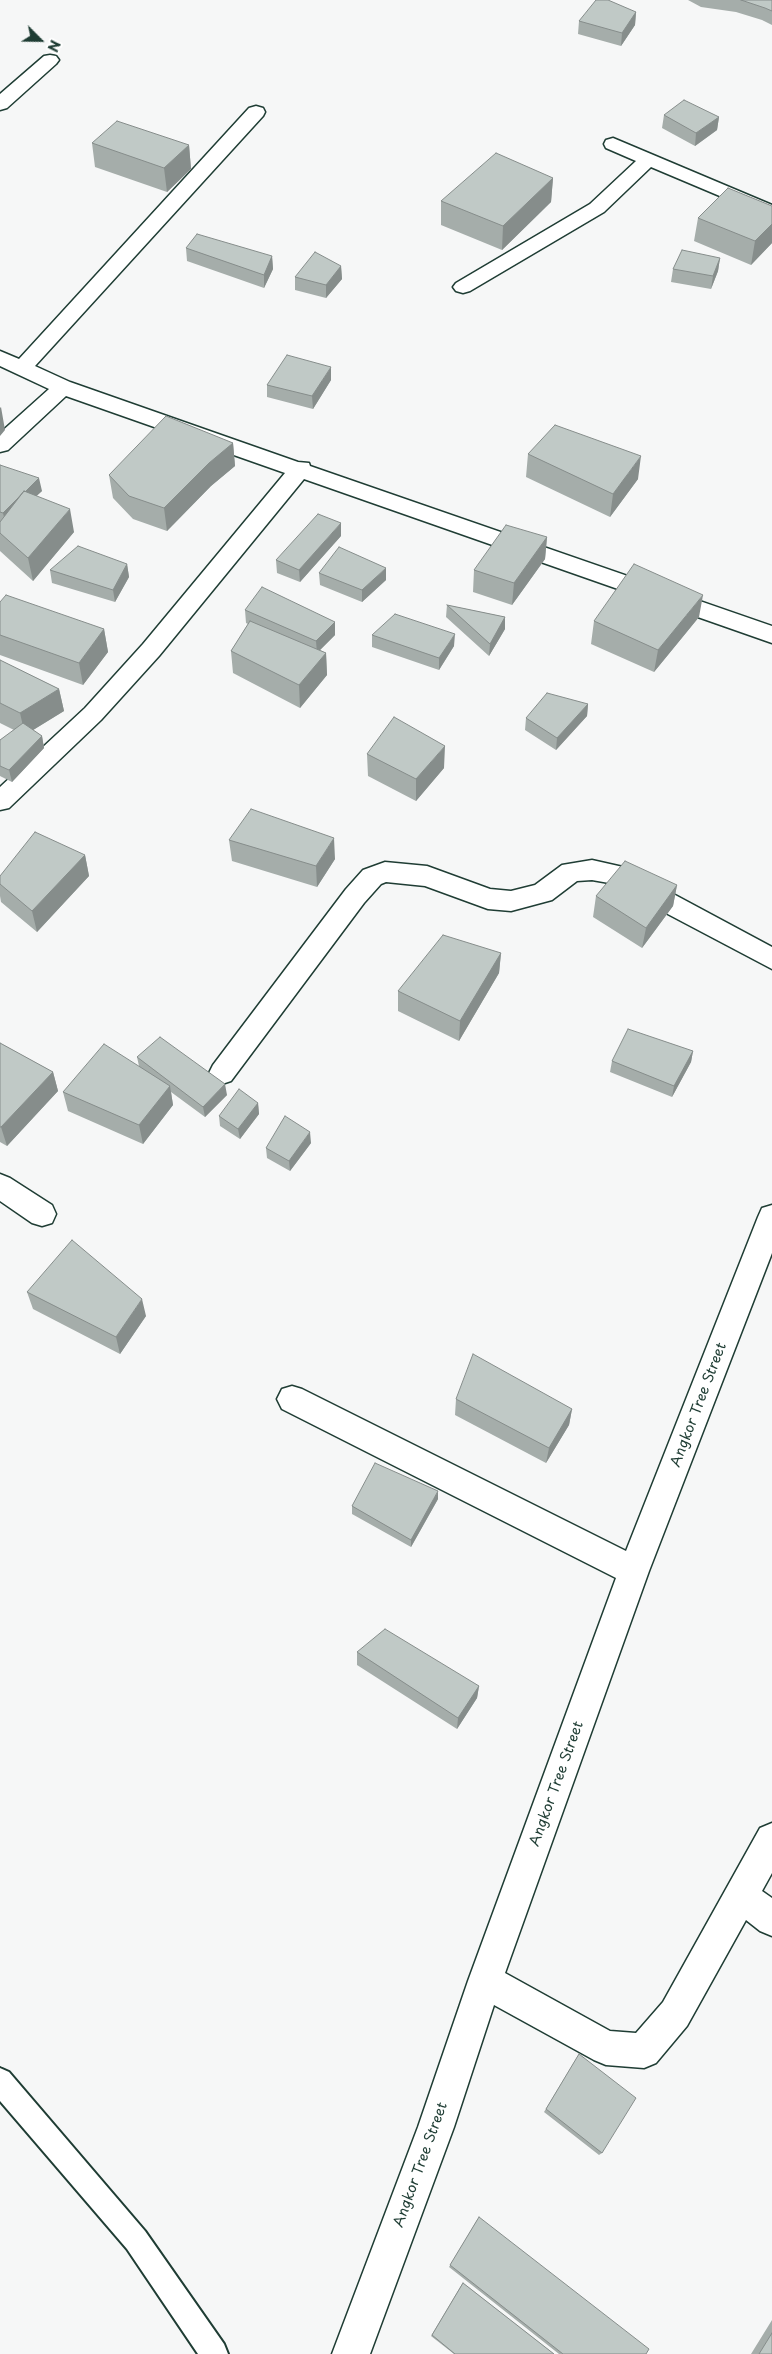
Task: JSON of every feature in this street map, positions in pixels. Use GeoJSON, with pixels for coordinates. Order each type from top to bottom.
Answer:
{"type":"FeatureCollection","features":[{"type":"Feature","properties":{"kind":"street"},"geometry":{"type":"LineString","coordinates":[[0,104],[50,60]]}},
{"type":"Feature","properties":{"kind":"street"},"geometry":{"type":"LineString","coordinates":[[22,368],[256,112]]}},
{"type":"Feature","properties":{"kind":"street"},"geometry":{"type":"LineString","coordinates":[[613,144],[772,212]]}},
{"type":"Feature","properties":{"kind":"street"},"geometry":{"type":"LineString","coordinates":[[463,287],[597,208],[648,160]]}},
{"type":"Feature","properties":{"kind":"street"},"geometry":{"type":"LineString","coordinates":[[0,358],[64,387],[301,468],[772,635]]}},
{"type":"Feature","properties":{"kind":"street"},"geometry":{"type":"LineString","coordinates":[[0,445],[64,387]]}},
{"type":"Feature","properties":{"kind":"street"},"geometry":{"type":"LineString","coordinates":[[0,801],[99,707],[151,650],[301,468]]}},
{"type":"Feature","properties":{"kind":"street"},"geometry":{"type":"LineString","coordinates":[[222,1072],[356,896],[372,878],[385,872],[427,876],[488,899],[511,901],[543,893],[571,872],[592,870],[614,874],[772,959]]}},
{"type":"Feature","properties":{"kind":"street"},"geometry":{"type":"LineString","coordinates":[[0,1186],[42,1214]]}},
{"type":"Feature","properties":{"kind":"street","name":"Angkor Tree Street"},"geometry":{"type":"LineString","coordinates":[[351,2354],[436,2127],[486,1981],[634,1571],[772,1217]]}},
{"type":"Feature","properties":{"kind":"street"},"geometry":{"type":"LineString","coordinates":[[292,1399],[634,1571]]}},
{"type":"Feature","properties":{"kind":"street"},"geometry":{"type":"LineString","coordinates":[[486,1981],[606,2048],[644,2051],[675,2014],[772,1840]]}},
{"type":"Feature","properties":{"kind":"street"},"geometry":{"type":"LineString","coordinates":[[741,1896],[772,1920]]}},
{"type":"Feature","properties":{"kind":"lane"},"geometry":{"type":"LineString","coordinates":[[0,2082],[136,2240],[214,2354]]}},
{"type":"Feature","properties":{"kind":"building"},"geometry":{"type":"Polygon","coordinates":[[[596,0],[608,0],[636,12],[622,33],[579,21],[596,0]]]}},
{"type":"Feature","properties":{"kind":"building"},"geometry":{"type":"Polygon","coordinates":[[[741,0],[772,0],[772,11],[765,8],[741,0]]]}},
{"type":"Feature","properties":{"kind":"building"},"geometry":{"type":"Polygon","coordinates":[[[684,100],[719,117],[696,133],[664,115],[684,100]]]}},
{"type":"Feature","properties":{"kind":"building"},"geometry":{"type":"Polygon","coordinates":[[[117,121],[189,145],[164,168],[92,143],[117,121]]]}},
{"type":"Feature","properties":{"kind":"building"},"geometry":{"type":"Polygon","coordinates":[[[496,153],[553,178],[503,226],[441,201],[496,153]]]}},
{"type":"Feature","properties":{"kind":"building"},"geometry":{"type":"Polygon","coordinates":[[[728,188],[772,206],[772,224],[755,241],[698,218],[728,188]]]}},
{"type":"Feature","properties":{"kind":"building"},"geometry":{"type":"Polygon","coordinates":[[[197,234],[272,256],[264,275],[186,248],[197,234]]]}},
{"type":"Feature","properties":{"kind":"building"},"geometry":{"type":"Polygon","coordinates":[[[682,250],[720,258],[713,276],[673,269],[682,250]]]}},
{"type":"Feature","properties":{"kind":"building"},"geometry":{"type":"Polygon","coordinates":[[[315,252],[341,266],[326,285],[295,277],[315,252]]]}},
{"type":"Feature","properties":{"kind":"building"},"geometry":{"type":"Polygon","coordinates":[[[287,355],[331,367],[312,396],[267,385],[287,355]]]}},
{"type":"Feature","properties":{"kind":"building"},"geometry":{"type":"Polygon","coordinates":[[[166,416],[233,443],[209,463],[164,508],[129,496],[109,475],[166,416]]]}},
{"type":"Feature","properties":{"kind":"building"},"geometry":{"type":"Polygon","coordinates":[[[555,425],[641,456],[613,494],[528,454],[555,425]]]}},
{"type":"Feature","properties":{"kind":"building"},"geometry":{"type":"Polygon","coordinates":[[[0,465],[39,478],[3,513],[0,512],[0,465]]]}},
{"type":"Feature","properties":{"kind":"building"},"geometry":{"type":"Polygon","coordinates":[[[24,491],[70,509],[28,558],[0,533],[0,522],[24,491]]]}},
{"type":"Feature","properties":{"kind":"building"},"geometry":{"type":"Polygon","coordinates":[[[318,514],[341,523],[299,570],[276,560],[318,514]]]}},
{"type":"Feature","properties":{"kind":"building"},"geometry":{"type":"Polygon","coordinates":[[[506,525],[547,537],[514,583],[474,570],[506,525]]]}},
{"type":"Feature","properties":{"kind":"building"},"geometry":{"type":"Polygon","coordinates":[[[78,546],[127,564],[113,590],[50,570],[78,546]]]}},
{"type":"Feature","properties":{"kind":"building"},"geometry":{"type":"Polygon","coordinates":[[[339,547],[386,568],[362,590],[319,573],[339,547]]]}},
{"type":"Feature","properties":{"kind":"building"},"geometry":{"type":"Polygon","coordinates":[[[634,564],[703,595],[658,650],[594,621],[634,564]]]}},
{"type":"Feature","properties":{"kind":"building"},"geometry":{"type":"Polygon","coordinates":[[[262,587],[335,622],[316,641],[245,610],[262,587]]]}},
{"type":"Feature","properties":{"kind":"building"},"geometry":{"type":"Polygon","coordinates":[[[6,595],[104,629],[79,663],[0,635],[0,602],[6,595]]]}},
{"type":"Feature","properties":{"kind":"building"},"geometry":{"type":"Polygon","coordinates":[[[447,605],[505,617],[490,644],[447,605]]]}},
{"type":"Feature","properties":{"kind":"building"},"geometry":{"type":"Polygon","coordinates":[[[395,614],[455,634],[439,658],[372,635],[395,614]]]}},
{"type":"Feature","properties":{"kind":"building"},"geometry":{"type":"Polygon","coordinates":[[[250,621],[326,653],[299,685],[231,651],[250,621]]]}},
{"type":"Feature","properties":{"kind":"building"},"geometry":{"type":"Polygon","coordinates":[[[0,660],[59,689],[20,713],[0,703],[0,660]]]}},
{"type":"Feature","properties":{"kind":"building"},"geometry":{"type":"Polygon","coordinates":[[[547,693],[588,704],[557,738],[526,718],[547,693]]]}},
{"type":"Feature","properties":{"kind":"building"},"geometry":{"type":"Polygon","coordinates":[[[394,717],[445,746],[416,779],[367,754],[394,717]]]}},
{"type":"Feature","properties":{"kind":"building"},"geometry":{"type":"Polygon","coordinates":[[[23,723],[42,736],[9,770],[0,766],[0,740],[23,723]]]}},
{"type":"Feature","properties":{"kind":"building"},"geometry":{"type":"Polygon","coordinates":[[[251,809],[334,838],[316,866],[229,840],[251,809]]]}},
{"type":"Feature","properties":{"kind":"building"},"geometry":{"type":"Polygon","coordinates":[[[35,832],[85,855],[32,911],[0,884],[0,876],[35,832]]]}},
{"type":"Feature","properties":{"kind":"building"},"geometry":{"type":"Polygon","coordinates":[[[625,861],[677,885],[646,928],[596,896],[625,861]]]}},
{"type":"Feature","properties":{"kind":"building"},"geometry":{"type":"Polygon","coordinates":[[[443,935],[501,953],[460,1021],[398,991],[443,935]]]}},
{"type":"Feature","properties":{"kind":"building"},"geometry":{"type":"Polygon","coordinates":[[[628,1029],[693,1051],[674,1086],[612,1061],[628,1029]]]}},
{"type":"Feature","properties":{"kind":"building"},"geometry":{"type":"Polygon","coordinates":[[[160,1037],[225,1084],[203,1107],[137,1057],[160,1037]]]}},
{"type":"Feature","properties":{"kind":"building"},"geometry":{"type":"Polygon","coordinates":[[[0,1043],[53,1072],[1,1127],[0,1127],[0,1043]]]}},
{"type":"Feature","properties":{"kind":"building"},"geometry":{"type":"Polygon","coordinates":[[[104,1044],[170,1086],[139,1125],[63,1092],[104,1044]]]}},
{"type":"Feature","properties":{"kind":"building"},"geometry":{"type":"Polygon","coordinates":[[[239,1089],[258,1103],[238,1129],[219,1116],[239,1089]]]}},
{"type":"Feature","properties":{"kind":"building"},"geometry":{"type":"Polygon","coordinates":[[[285,1116],[310,1132],[289,1161],[266,1148],[285,1116]]]}},
{"type":"Feature","properties":{"kind":"building"},"geometry":{"type":"Polygon","coordinates":[[[72,1240],[142,1299],[116,1337],[27,1292],[72,1240]]]}},
{"type":"Feature","properties":{"kind":"building"},"geometry":{"type":"Polygon","coordinates":[[[473,1354],[572,1409],[549,1448],[456,1399],[473,1354]]]}},
{"type":"Feature","properties":{"kind":"building"},"geometry":{"type":"Polygon","coordinates":[[[375,1463],[438,1491],[411,1540],[352,1506],[375,1463]]]}},
{"type":"Feature","properties":{"kind":"building"},"geometry":{"type":"Polygon","coordinates":[[[385,1629],[479,1686],[458,1718],[357,1652],[385,1629]]]}},
{"type":"Feature","properties":{"kind":"building"},"geometry":{"type":"Polygon","coordinates":[[[579,2054],[636,2098],[602,2153],[546,2109],[579,2054]]]}},
{"type":"Feature","properties":{"kind":"building"},"geometry":{"type":"Polygon","coordinates":[[[479,2217],[649,2349],[646,2354],[563,2354],[450,2265],[479,2217]]]}},
{"type":"Feature","properties":{"kind":"building"},"geometry":{"type":"Polygon","coordinates":[[[463,2283],[554,2354],[455,2354],[432,2335],[463,2283]]]}},
{"type":"Feature","properties":{"kind":"building"},"geometry":{"type":"Polygon","coordinates":[[[772,2333],[772,2354],[759,2354],[772,2333]]]}}]}
